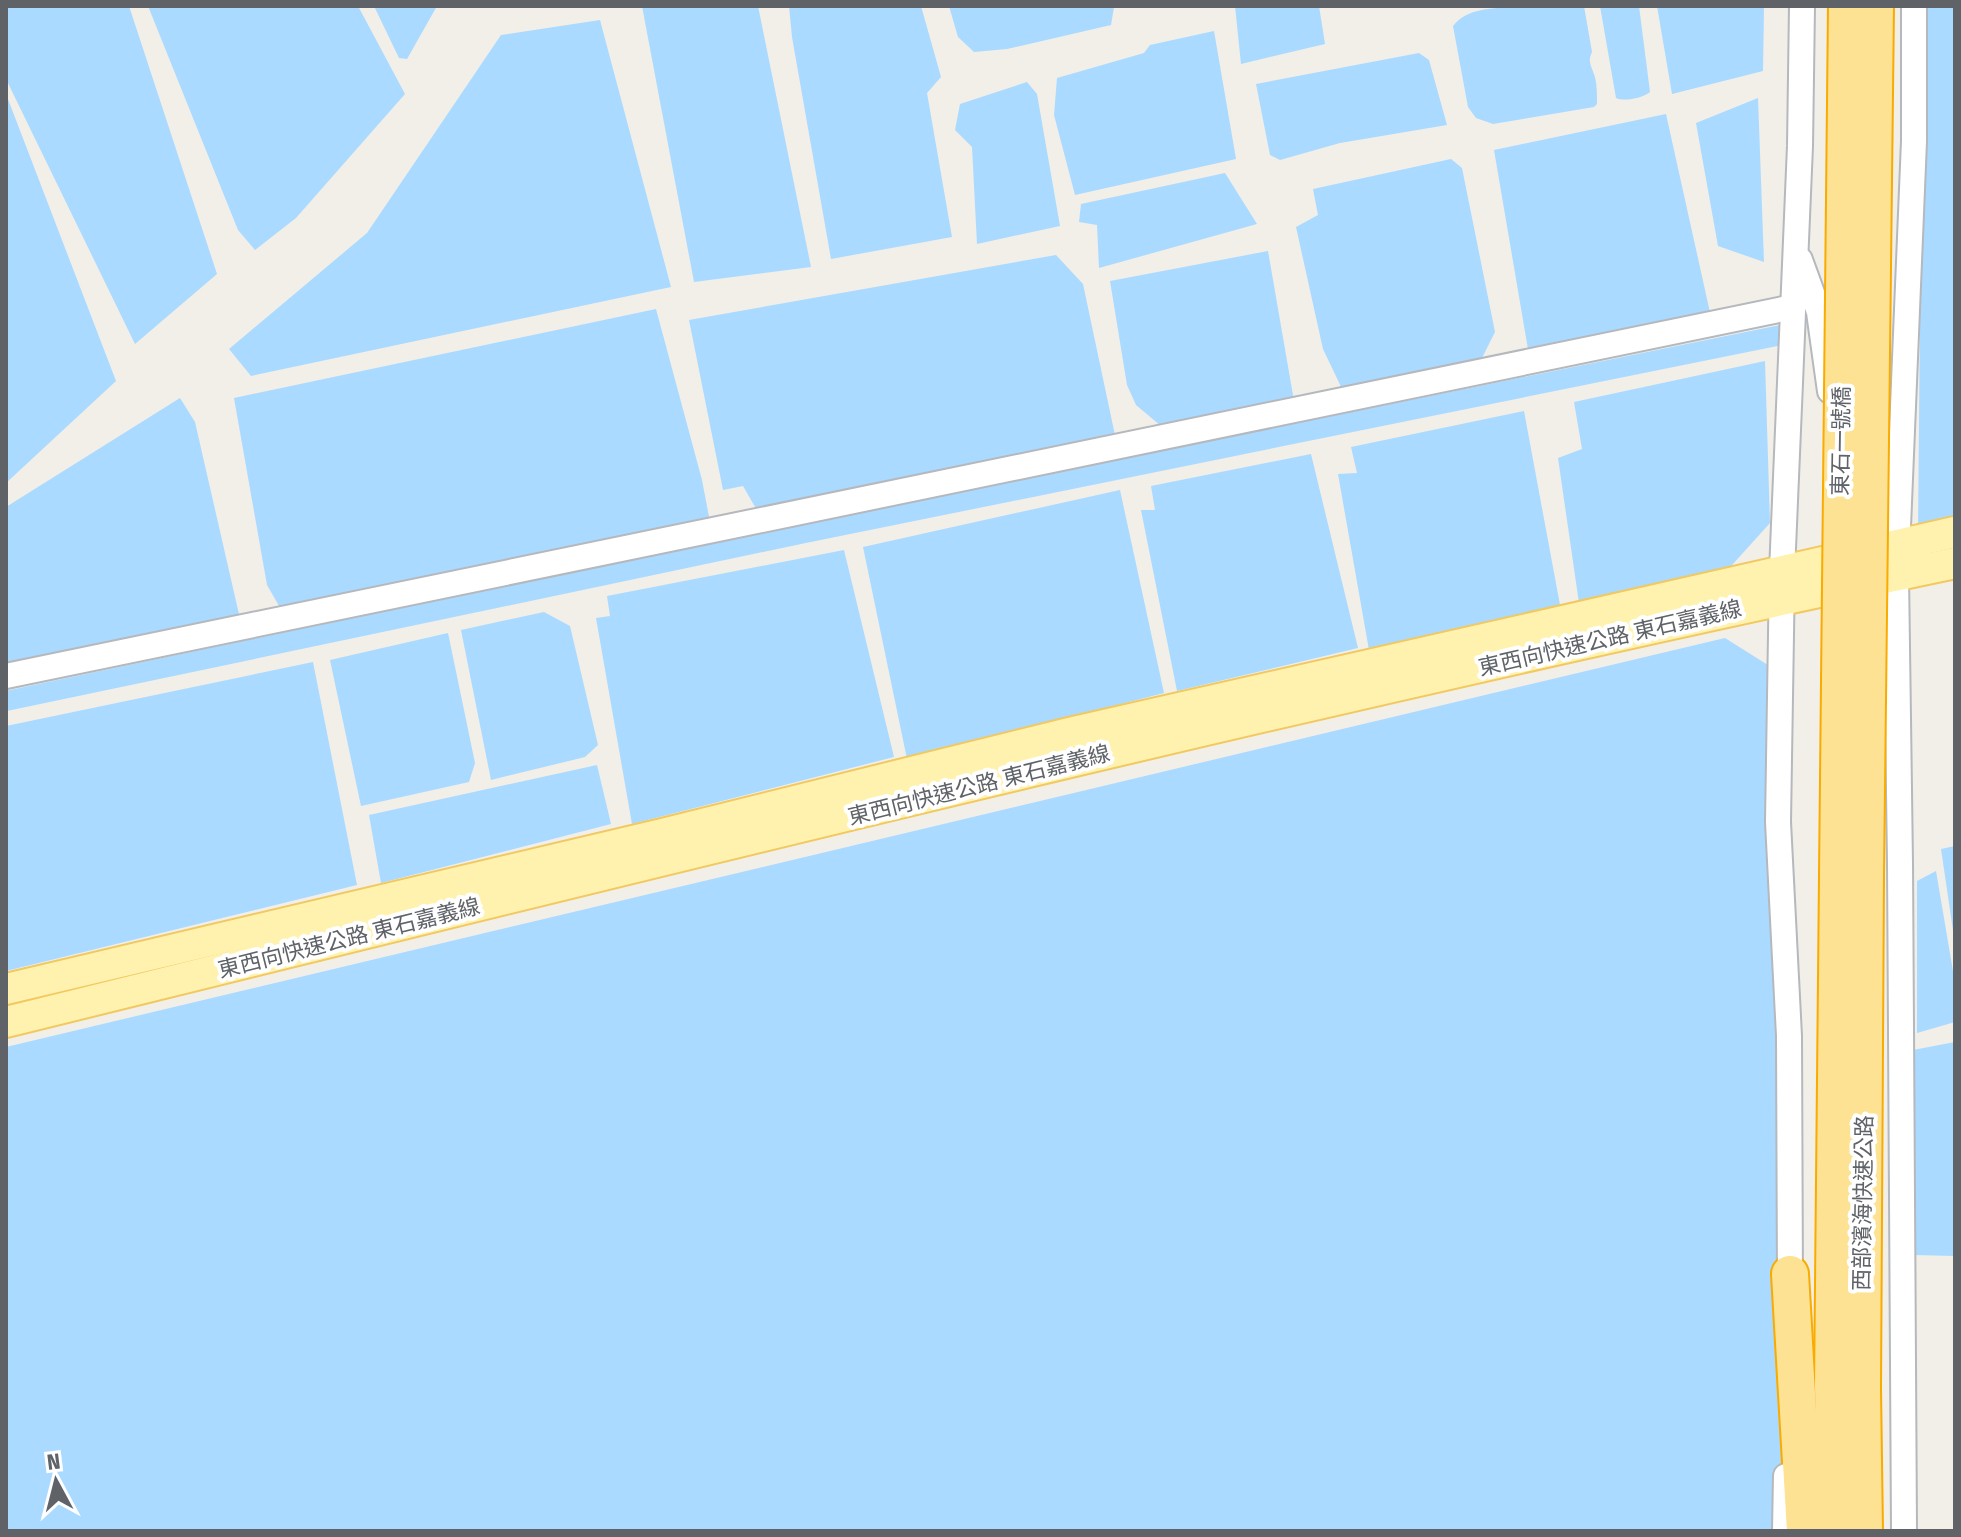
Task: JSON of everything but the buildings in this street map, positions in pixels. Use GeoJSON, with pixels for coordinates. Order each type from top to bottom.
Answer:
{"type":"FeatureCollection","features":[{"type":"Feature","properties":{"kind":"highway","name":"東石一號橋"},"geometry":{"type":"LineString","coordinates":[[1847,6],[1838,625],[1852,876]]}},
{"type":"Feature","properties":{"kind":"highway","name":"東石一號橋"},"geometry":{"type":"LineString","coordinates":[[1852,876],[1875,6]]}},
{"type":"Feature","properties":{"kind":"highway","name":"西部濱海快速公路"},"geometry":{"type":"LineString","coordinates":[[1837,1531],[1833,1371],[1852,876]]}},
{"type":"Feature","properties":{"kind":"highway","name":"西部濱海快速公路"},"geometry":{"type":"LineString","coordinates":[[1852,876],[1864,1531]]}},
{"type":"Feature","properties":{"kind":"highway"},"geometry":{"type":"LineString","coordinates":[[1790,1274],[1805,1531]]}},
{"type":"Feature","properties":{"kind":"main road","name":"東西向快速公路 東石嘉義線"},"geometry":{"type":"LineString","coordinates":[[1897,560],[1955,532]]}},
{"type":"Feature","properties":{"kind":"main road","name":"東西向快速公路 東石嘉義線"},"geometry":{"type":"LineString","coordinates":[[6,1022],[1080,761],[1847,566],[1897,560],[1955,563]]}},
{"type":"Feature","properties":{"kind":"main road","name":"東西向快速公路 東石嘉義線"},"geometry":{"type":"LineString","coordinates":[[6,989],[662,834],[1069,733],[1782,585]]}},
{"type":"Feature","properties":{"kind":"street"},"geometry":{"type":"LineString","coordinates":[[1785,1531],[1790,1274],[1789,1036],[1778,822],[1782,585],[1802,6]]}},
{"type":"Feature","properties":{"kind":"street"},"geometry":{"type":"LineString","coordinates":[[1904,1531],[1897,560],[1914,141],[1914,6]]}},
{"type":"Feature","properties":{"kind":"street"},"geometry":{"type":"LineString","coordinates":[[1795,246],[1819,312],[1834,418],[1856,649],[1878,787],[1900,863]]}},
{"type":"Feature","properties":{"kind":"street"},"geometry":{"type":"LineString","coordinates":[[6,676],[1793,307]]}},
{"type":"Feature","properties":{"kind":"water"},"geometry":{"type":"Polygon","coordinates":[[[6,6],[129,6],[217,274],[135,344],[6,79],[6,6]]]}},
{"type":"Feature","properties":{"kind":"water"},"geometry":{"type":"Polygon","coordinates":[[[148,6],[358,6],[405,94],[296,218],[255,250],[238,230],[148,6]]]}},
{"type":"Feature","properties":{"kind":"water"},"geometry":{"type":"Polygon","coordinates":[[[374,6],[437,6],[407,59],[399,58],[374,6]]]}},
{"type":"Feature","properties":{"kind":"water"},"geometry":{"type":"Polygon","coordinates":[[[642,6],[758,6],[811,267],[694,282],[642,6]]]}},
{"type":"Feature","properties":{"kind":"water"},"geometry":{"type":"Polygon","coordinates":[[[789,6],[921,6],[941,77],[927,93],[952,237],[831,259],[789,6]]]}},
{"type":"Feature","properties":{"kind":"water"},"geometry":{"type":"Polygon","coordinates":[[[949,6],[1114,7],[1111,25],[1007,49],[974,52],[958,37],[949,6]]]}},
{"type":"Feature","properties":{"kind":"water"},"geometry":{"type":"Polygon","coordinates":[[[1235,6],[1319,6],[1325,44],[1241,64],[1235,6]]]}},
{"type":"Feature","properties":{"kind":"water"},"geometry":{"type":"Polygon","coordinates":[[[1516,6],[1584,6],[1592,52],[1590,62],[1597,87],[1597,104],[1594,107],[1493,124],[1476,118],[1468,107],[1453,26],[1474,12],[1516,6]]]}},
{"type":"Feature","properties":{"kind":"water"},"geometry":{"type":"Polygon","coordinates":[[[1600,6],[1639,6],[1650,92],[1647,94],[1638,98],[1616,98],[1600,6]]]}},
{"type":"Feature","properties":{"kind":"water"},"geometry":{"type":"Polygon","coordinates":[[[1657,6],[1764,6],[1763,71],[1672,94],[1657,6]]]}},
{"type":"Feature","properties":{"kind":"water"},"geometry":{"type":"Polygon","coordinates":[[[1923,6],[1955,6],[1955,522],[1918,530],[1923,6]]]}},
{"type":"Feature","properties":{"kind":"water"},"geometry":{"type":"Polygon","coordinates":[[[600,20],[671,287],[251,376],[229,349],[367,233],[501,35],[600,20]]]}},
{"type":"Feature","properties":{"kind":"water"},"geometry":{"type":"Polygon","coordinates":[[[1214,31],[1236,159],[1075,195],[1054,115],[1057,78],[1144,53],[1150,45],[1214,31]]]}},
{"type":"Feature","properties":{"kind":"water"},"geometry":{"type":"Polygon","coordinates":[[[1419,53],[1429,60],[1447,125],[1340,143],[1280,160],[1270,155],[1256,84],[1419,53]]]}},
{"type":"Feature","properties":{"kind":"water"},"geometry":{"type":"Polygon","coordinates":[[[1027,82],[1037,94],[1060,226],[977,244],[972,147],[955,130],[960,104],[1027,82]]]}},
{"type":"Feature","properties":{"kind":"water"},"geometry":{"type":"Polygon","coordinates":[[[6,94],[116,381],[6,483],[6,94]]]}},
{"type":"Feature","properties":{"kind":"water"},"geometry":{"type":"Polygon","coordinates":[[[1758,98],[1764,262],[1718,246],[1696,123],[1758,98]]]}},
{"type":"Feature","properties":{"kind":"water"},"geometry":{"type":"Polygon","coordinates":[[[1666,114],[1711,317],[1529,355],[1494,150],[1666,114]]]}},
{"type":"Feature","properties":{"kind":"water"},"geometry":{"type":"Polygon","coordinates":[[[1451,159],[1462,168],[1495,332],[1479,364],[1344,393],[1323,349],[1296,227],[1318,215],[1313,189],[1451,159]]]}},
{"type":"Feature","properties":{"kind":"water"},"geometry":{"type":"Polygon","coordinates":[[[1225,173],[1257,224],[1099,268],[1097,225],[1079,222],[1081,204],[1225,173]]]}},
{"type":"Feature","properties":{"kind":"water"},"geometry":{"type":"Polygon","coordinates":[[[1268,251],[1294,401],[1167,431],[1136,405],[1127,385],[1110,281],[1268,251]]]}},
{"type":"Feature","properties":{"kind":"water"},"geometry":{"type":"Polygon","coordinates":[[[1056,255],[1083,284],[1116,440],[758,512],[743,486],[723,490],[689,320],[1056,255]]]}},
{"type":"Feature","properties":{"kind":"water"},"geometry":{"type":"Polygon","coordinates":[[[656,309],[702,480],[710,522],[286,618],[267,585],[234,398],[656,309]]]}},
{"type":"Feature","properties":{"kind":"water"},"geometry":{"type":"Polygon","coordinates":[[[1765,361],[1770,523],[1723,575],[1579,603],[1558,458],[1582,449],[1574,402],[1765,361]]]}},
{"type":"Feature","properties":{"kind":"water"},"geometry":{"type":"Polygon","coordinates":[[[180,398],[195,422],[241,623],[6,668],[6,507],[180,398]]]}},
{"type":"Feature","properties":{"kind":"water"},"geometry":{"type":"Polygon","coordinates":[[[1524,411],[1560,605],[1369,650],[1338,474],[1357,473],[1351,447],[1524,411]]]}},
{"type":"Feature","properties":{"kind":"water"},"geometry":{"type":"Polygon","coordinates":[[[1311,454],[1358,648],[1177,691],[1141,510],[1155,510],[1151,486],[1311,454]]]}},
{"type":"Feature","properties":{"kind":"water"},"geometry":{"type":"Polygon","coordinates":[[[1120,490],[1164,693],[907,759],[863,547],[1120,490]]]}},
{"type":"Feature","properties":{"kind":"water"},"geometry":{"type":"Polygon","coordinates":[[[844,550],[894,757],[632,824],[596,618],[610,616],[607,596],[844,550]]]}},
{"type":"Feature","properties":{"kind":"water"},"geometry":{"type":"Polygon","coordinates":[[[544,612],[570,626],[598,745],[585,757],[491,780],[461,630],[544,612]]]}},
{"type":"Feature","properties":{"kind":"water"},"geometry":{"type":"Polygon","coordinates":[[[448,633],[475,763],[469,782],[361,806],[330,660],[448,633]]]}},
{"type":"Feature","properties":{"kind":"water"},"geometry":{"type":"Polygon","coordinates":[[[1725,638],[1779,672],[1784,1531],[6,1531],[6,1047],[1725,638]]]}},
{"type":"Feature","properties":{"kind":"water"},"geometry":{"type":"Polygon","coordinates":[[[313,662],[357,885],[6,971],[6,726],[313,662]]]}},
{"type":"Feature","properties":{"kind":"water"},"geometry":{"type":"Polygon","coordinates":[[[597,765],[611,824],[381,883],[369,815],[597,765]]]}},
{"type":"Feature","properties":{"kind":"water"},"geometry":{"type":"Polygon","coordinates":[[[1955,846],[1955,944],[1941,849],[1955,846]]]}},
{"type":"Feature","properties":{"kind":"water"},"geometry":{"type":"Polygon","coordinates":[[[1936,871],[1955,983],[1955,1022],[1917,1033],[1917,881],[1936,871]]]}},
{"type":"Feature","properties":{"kind":"water"},"geometry":{"type":"Polygon","coordinates":[[[1955,1042],[1955,1256],[1913,1255],[1913,1050],[1955,1042]]]}},
{"type":"Feature","properties":{"kind":"waterway"},"geometry":{"type":"LineString","coordinates":[[6,701],[805,533],[1781,335]]}}]}
